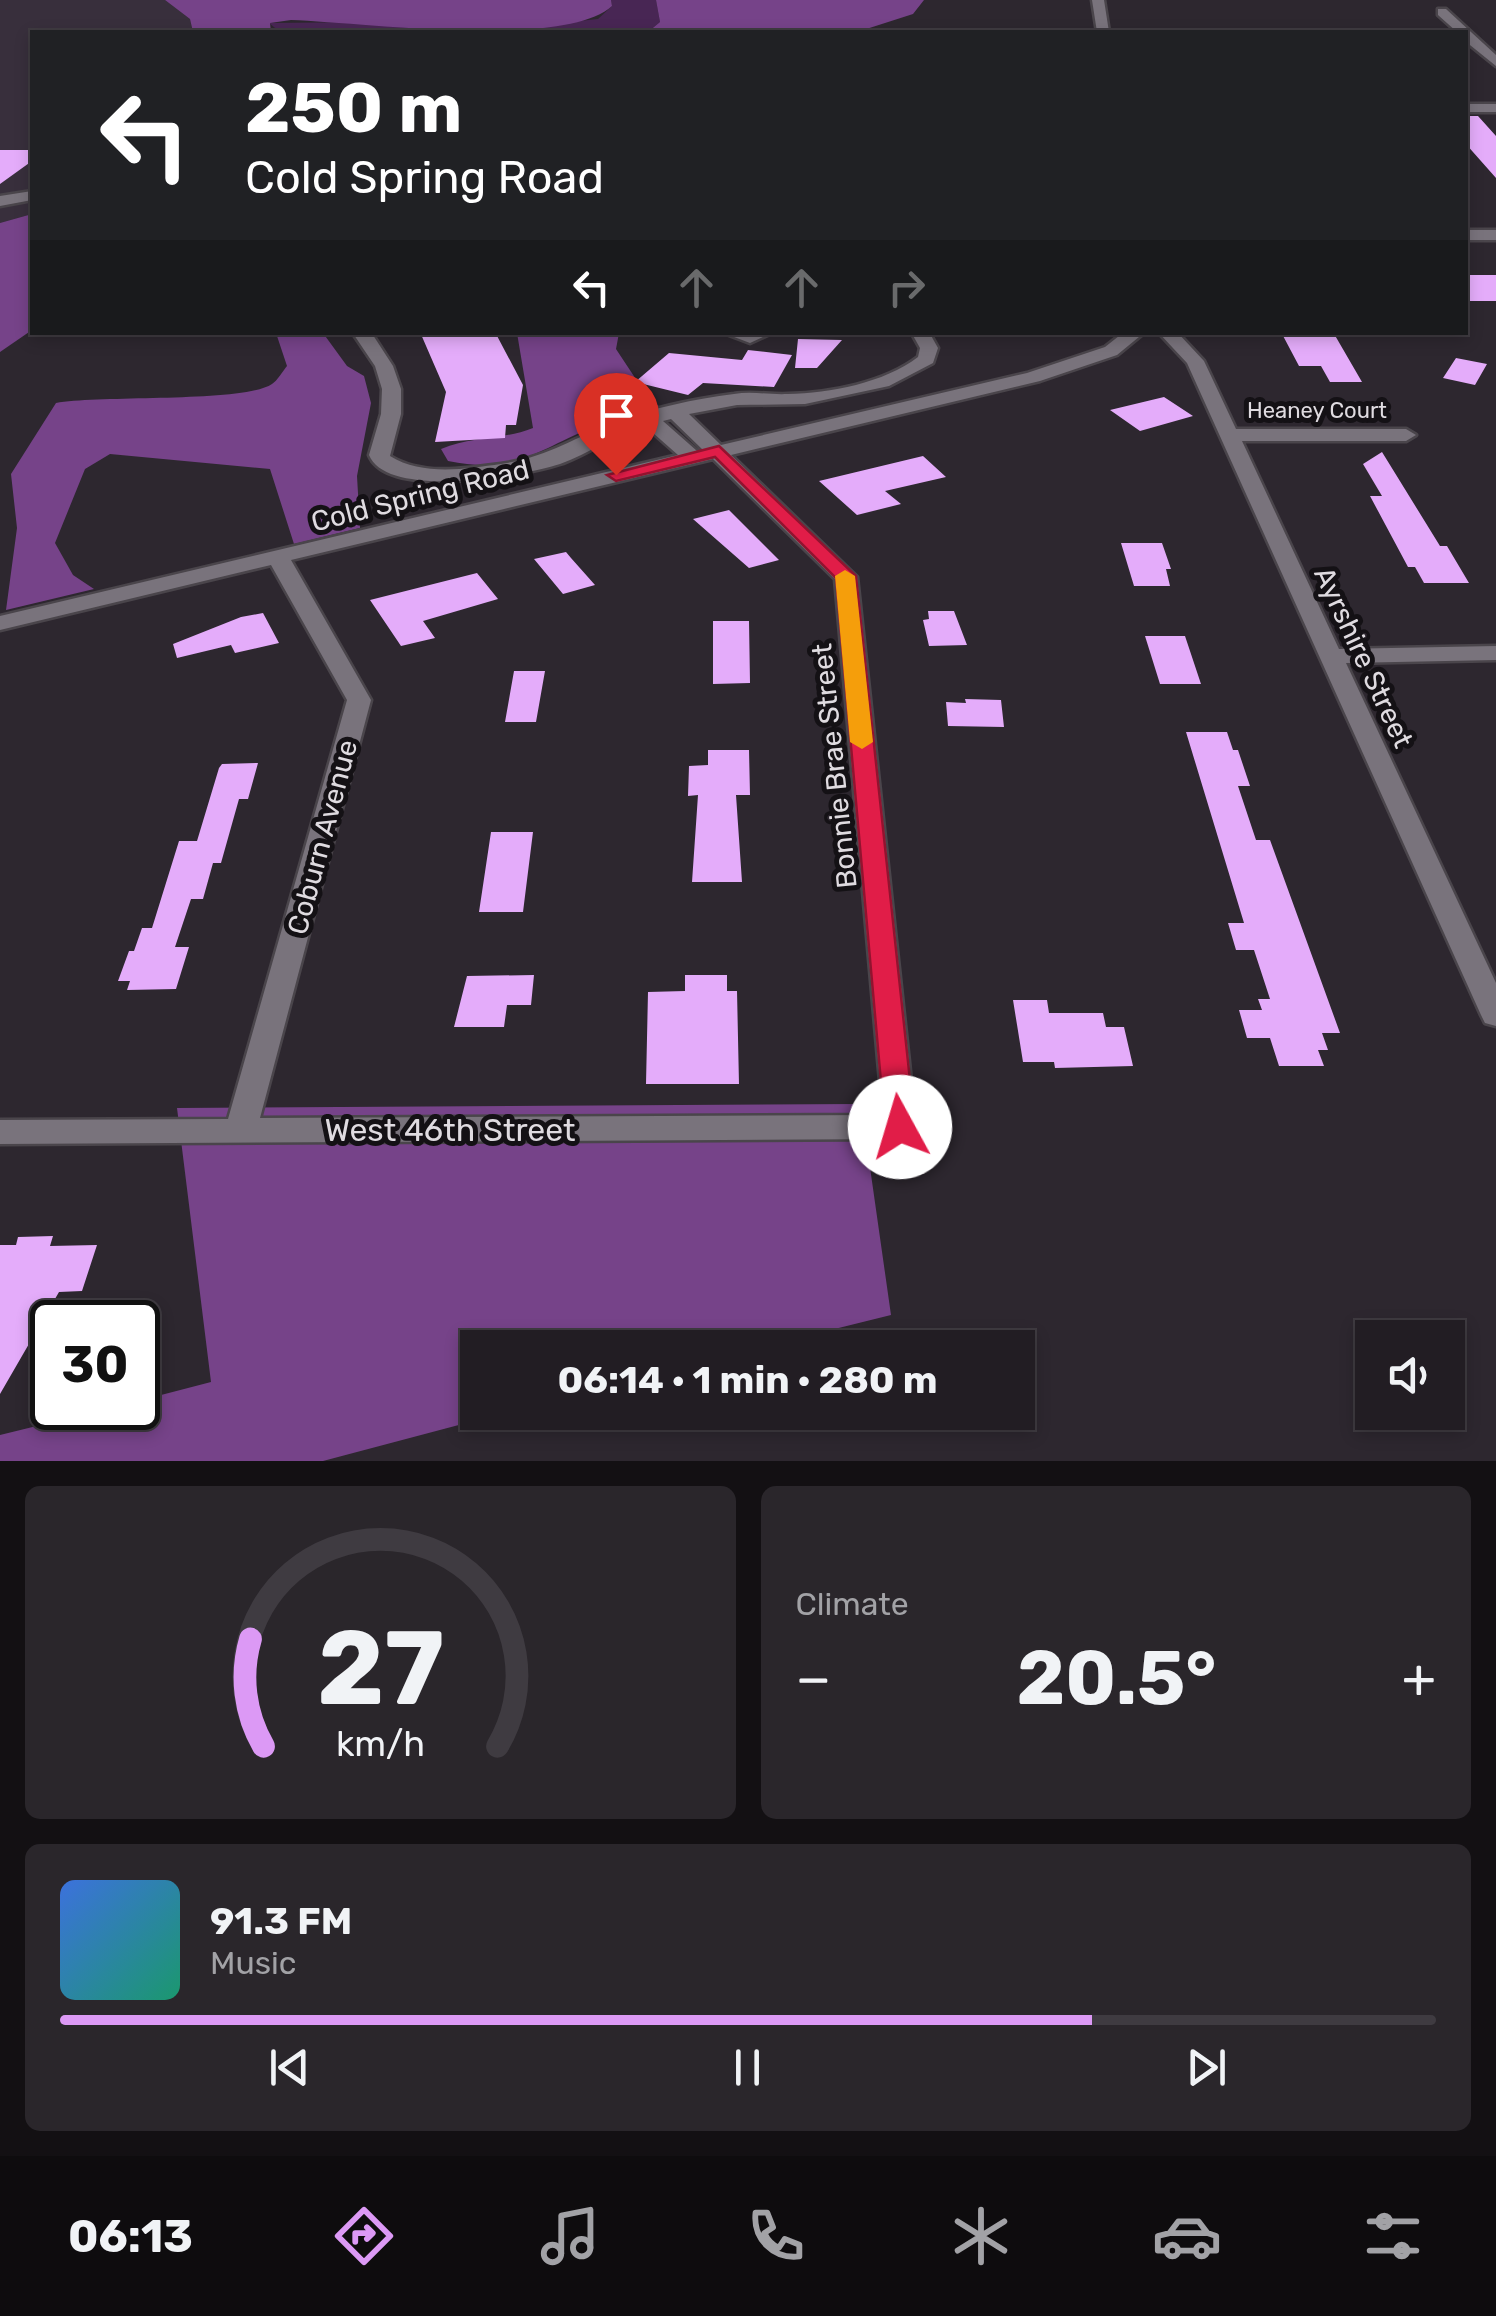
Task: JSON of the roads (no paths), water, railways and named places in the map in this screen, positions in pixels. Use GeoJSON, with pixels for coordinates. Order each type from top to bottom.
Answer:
{"type":"FeatureCollection","features":[{"type":"Feature","properties":{"kind":"street"},"geometry":{"type":"LineString","coordinates":[[1098,0],[1104,30]]}},
{"type":"Feature","properties":{"kind":"street"},"geometry":{"type":"LineString","coordinates":[[1446,5],[1462,30]]}},
{"type":"Feature","properties":{"kind":"street"},"geometry":{"type":"LineString","coordinates":[[1468,36],[1494,58]]}},
{"type":"Feature","properties":{"kind":"street"},"geometry":{"type":"LineString","coordinates":[[1468,108],[1496,108]]}},
{"type":"Feature","properties":{"kind":"street"},"geometry":{"type":"LineString","coordinates":[[0,201],[30,196]]}},
{"type":"Feature","properties":{"kind":"street"},"geometry":{"type":"LineString","coordinates":[[1468,235],[1496,235]]}},
{"type":"Feature","properties":{"kind":"street"},"geometry":{"type":"LineString","coordinates":[[363,335],[382,358],[392,385],[392,409],[379,455],[401,472],[435,475],[550,462],[572,453],[600,432],[675,412],[734,400],[813,397],[895,378],[927,359],[929,348],[922,335]]}},
{"type":"Feature","properties":{"kind":"street","name":"Cold Spring Road"},"geometry":{"type":"LineString","coordinates":[[0,623],[1062,370],[1110,352],[1132,335]]}},
{"type":"Feature","properties":{"kind":"street","name":"Ayrshire Street"},"geometry":{"type":"LineString","coordinates":[[1170,335],[1195,361],[1496,1015]]}},
{"type":"Feature","properties":{"kind":"street","name":"Bonnie Brae Street"},"geometry":{"type":"LineString","coordinates":[[675,412],[846,576],[900,1127]]}},
{"type":"Feature","properties":{"kind":"street"},"geometry":{"type":"LineString","coordinates":[[648,418],[692,457]]}},
{"type":"Feature","properties":{"kind":"street","name":"Heaney Court"},"geometry":{"type":"LineString","coordinates":[[1228,435],[1406,435]]}},
{"type":"Feature","properties":{"kind":"street","name":"Coburn Avenue"},"geometry":{"type":"LineString","coordinates":[[242,1132],[360,700],[278,557]]}},
{"type":"Feature","properties":{"kind":"street"},"geometry":{"type":"LineString","coordinates":[[1330,656],[1496,653]]}},
{"type":"Feature","properties":{"kind":"street","name":"West 46th Street"},"geometry":{"type":"LineString","coordinates":[[0,1132],[900,1127]]}}]}
